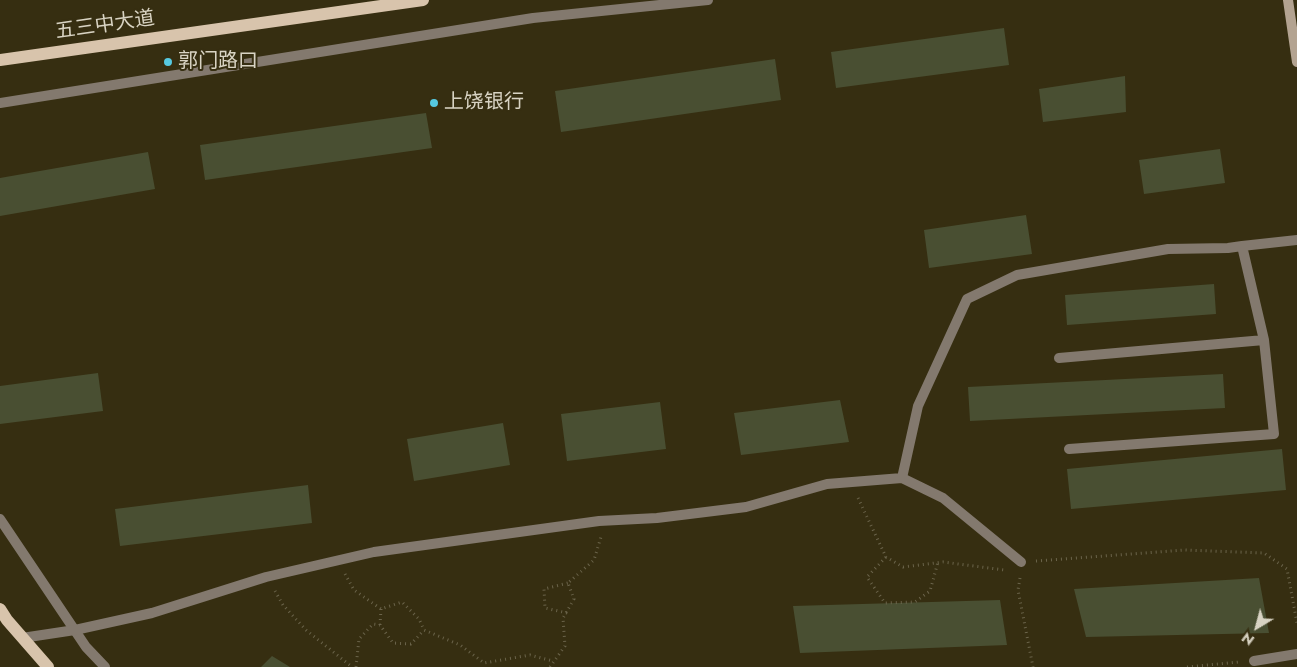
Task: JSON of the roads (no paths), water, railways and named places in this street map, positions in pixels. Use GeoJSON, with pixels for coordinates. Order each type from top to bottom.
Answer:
{"type":"FeatureCollection","features":[{"type":"Feature","properties":{"kind":"main road","name":"五三中大道"},"geometry":{"type":"LineString","coordinates":[[0,60],[424,0]]}},
{"type":"Feature","properties":{"kind":"main road"},"geometry":{"type":"LineString","coordinates":[[0,609],[7,620],[48,667]]}},
{"type":"Feature","properties":{"kind":"street"},"geometry":{"type":"LineString","coordinates":[[0,103],[533,18],[708,0]]}},
{"type":"Feature","properties":{"kind":"street"},"geometry":{"type":"LineString","coordinates":[[1288,0],[1297,62]]}},
{"type":"Feature","properties":{"kind":"street"},"geometry":{"type":"LineString","coordinates":[[902,478],[918,406],[967,299],[1017,275],[1168,249],[1228,248],[1297,240]]}},
{"type":"Feature","properties":{"kind":"street"},"geometry":{"type":"LineString","coordinates":[[1069,449],[1274,434],[1264,340],[1242,246]]}},
{"type":"Feature","properties":{"kind":"street"},"geometry":{"type":"LineString","coordinates":[[1059,358],[1264,340]]}},
{"type":"Feature","properties":{"kind":"street"},"geometry":{"type":"LineString","coordinates":[[22,638],[75,630],[152,613],[266,577],[374,552],[599,522],[657,518],[746,507],[827,484],[902,478],[943,498],[1021,562]]}},
{"type":"Feature","properties":{"kind":"street"},"geometry":{"type":"LineString","coordinates":[[0,519],[86,646],[105,667]]}},
{"type":"Feature","properties":{"kind":"street"},"geometry":{"type":"LineString","coordinates":[[1254,661],[1297,654]]}},
{"type":"Feature","properties":{"kind":"place","name":"郭门路口"},"geometry":{"type":"Point","coordinates":[168,62]}},
{"type":"Feature","properties":{"kind":"place","name":"上饶银行"},"geometry":{"type":"Point","coordinates":[434,103]}}]}
